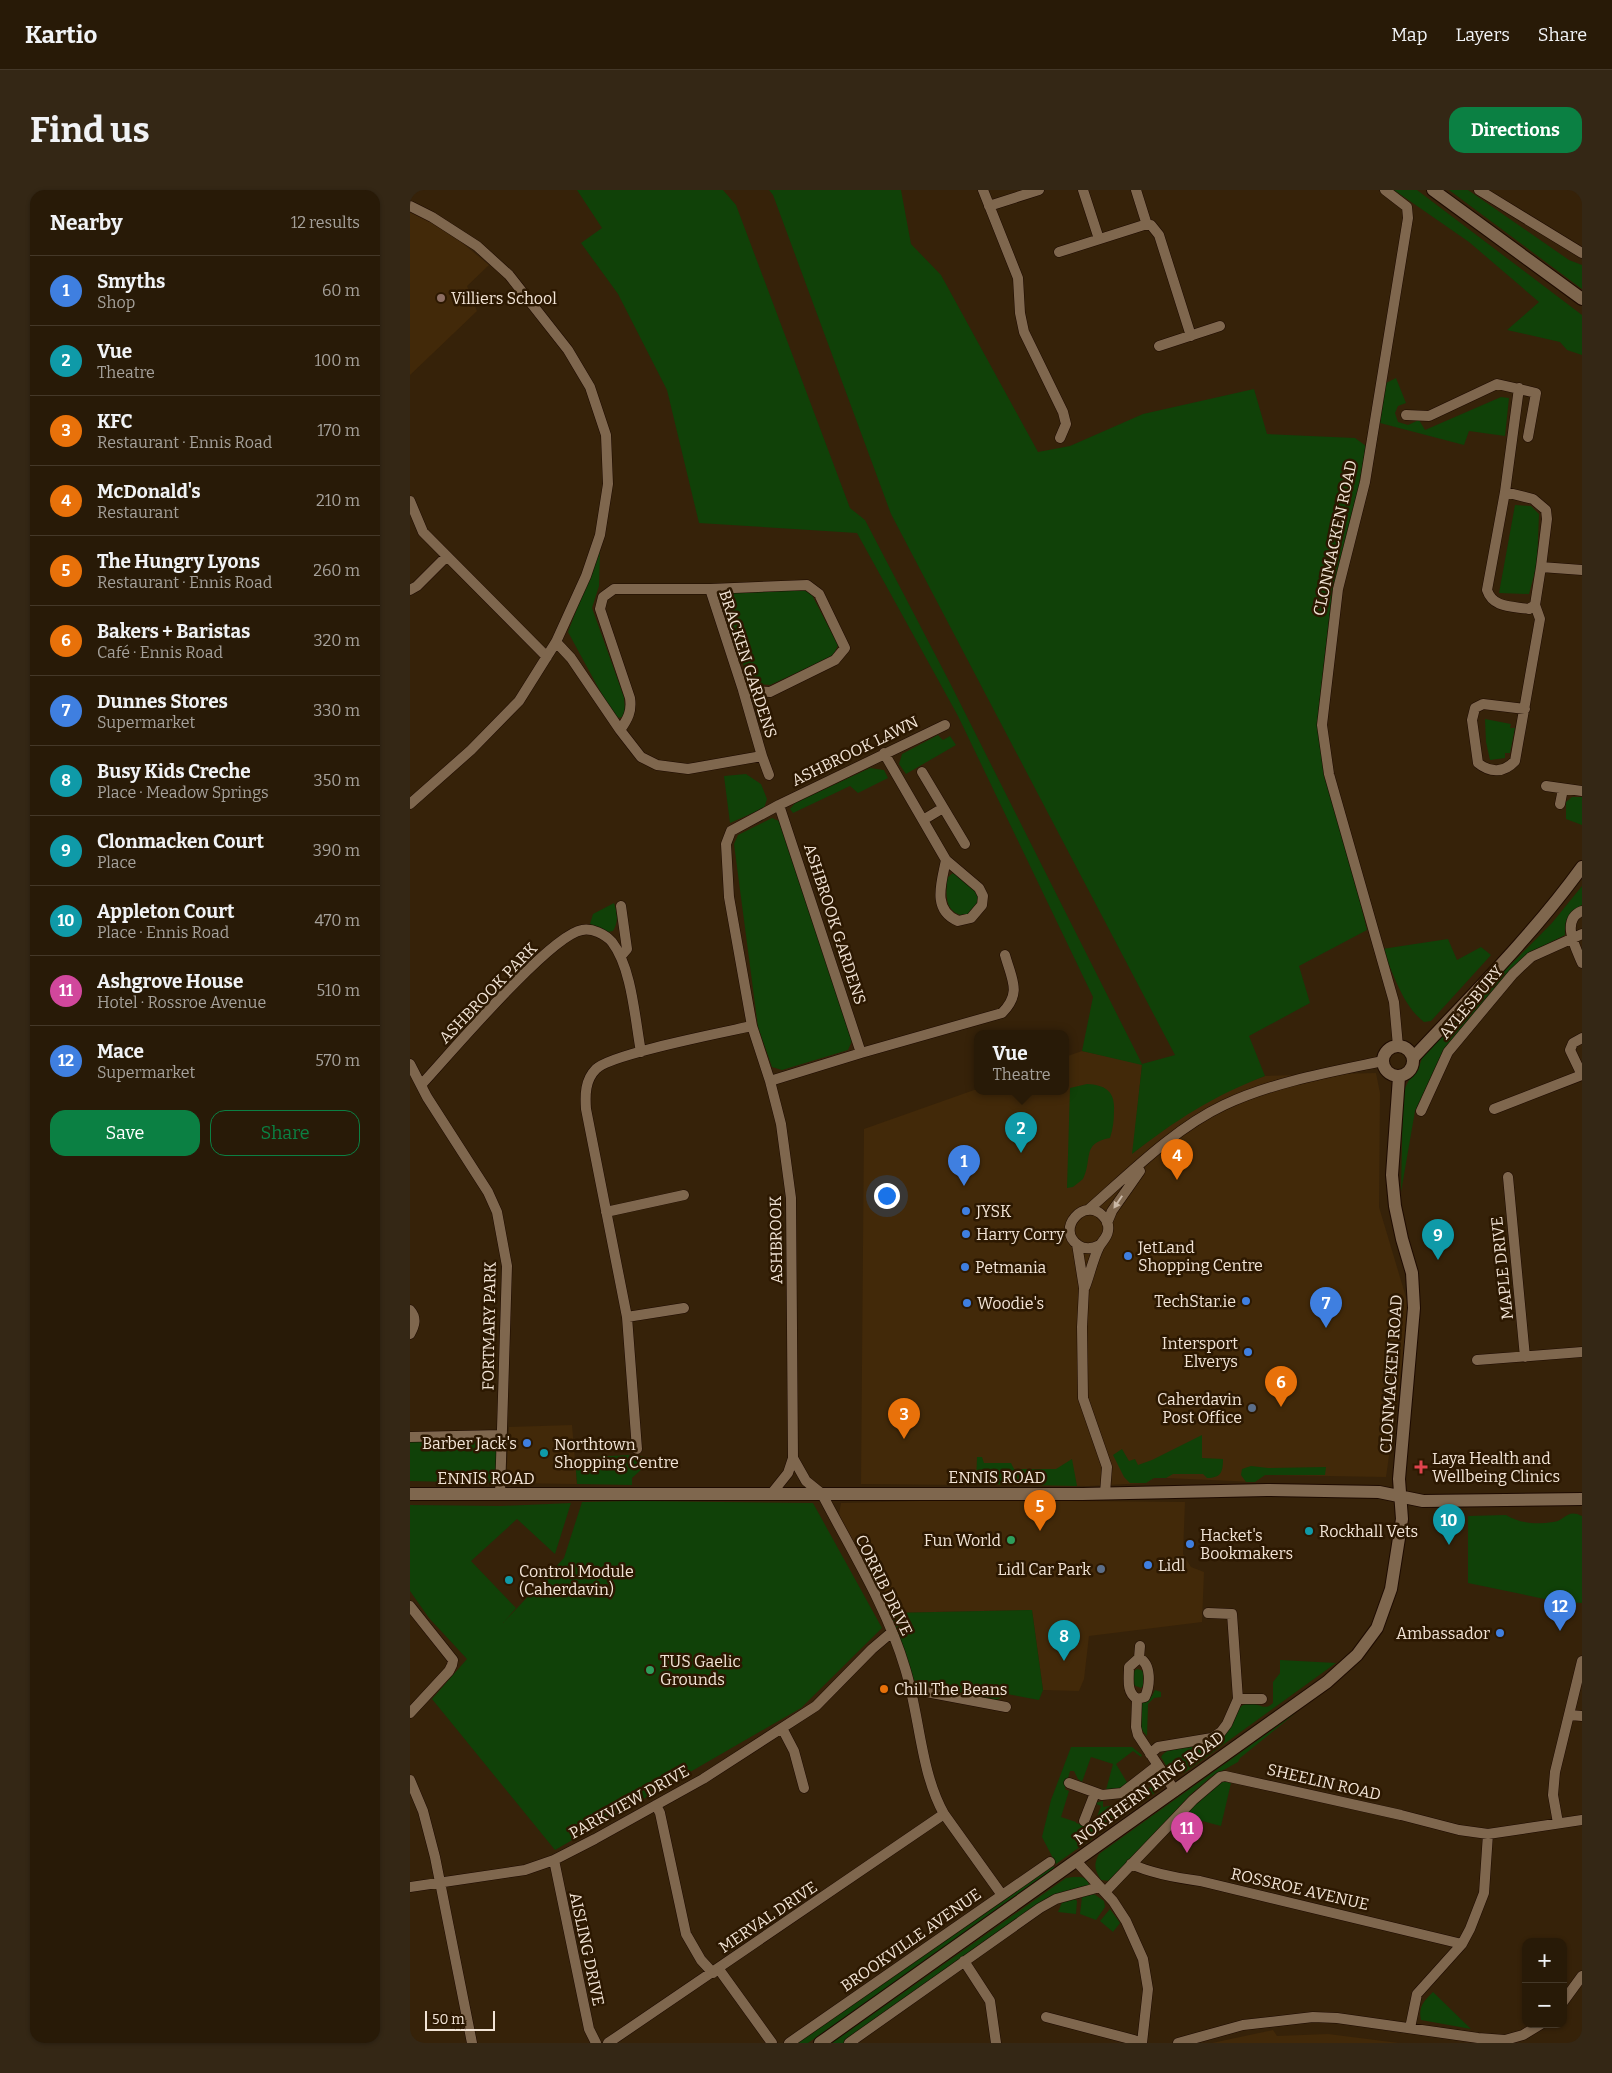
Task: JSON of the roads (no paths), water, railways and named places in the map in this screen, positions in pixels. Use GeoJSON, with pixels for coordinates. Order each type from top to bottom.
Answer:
{"type":"FeatureCollection","features":[{"type":"Feature","properties":{"kind":"main road"},"geometry":{"type":"LineString","coordinates":[[1433,190],[1582,299]]}},
{"type":"Feature","properties":{"kind":"main road"},"geometry":{"type":"LineString","coordinates":[[1436,1034],[1388,1050],[1383,1061],[1389,1074],[1398,1077],[1410,1071],[1413,1058],[1452,1018],[1557,902],[1582,867]]}},
{"type":"Feature","properties":{"kind":"main road"},"geometry":{"type":"LineString","coordinates":[[1401,1046],[1410,1051],[1413,1058]]}},
{"type":"Feature","properties":{"kind":"main road","name":"CLONMACKEN ROAD"},"geometry":{"type":"LineString","coordinates":[[1398,1077],[1392,1175],[1395,1206],[1412,1273],[1414,1308],[1399,1479],[1400,1496]]}},
{"type":"Feature","properties":{"kind":"main road","name":"ENNIS ROAD"},"geometry":{"type":"LineString","coordinates":[[410,1494],[1106,1493],[1286,1490],[1379,1492],[1423,1501],[1582,1500]]}},
{"type":"Feature","properties":{"kind":"main road","name":"NORTHERN RING ROAD"},"geometry":{"type":"LineString","coordinates":[[820,2043],[1327,1682],[1357,1655],[1377,1628],[1391,1589],[1402,1519],[1400,1496]]}},
{"type":"Feature","properties":{"kind":"street"},"geometry":{"type":"LineString","coordinates":[[983,190],[1018,278],[1020,313],[1024,332],[1063,412],[1066,424],[1060,438]]}},
{"type":"Feature","properties":{"kind":"street"},"geometry":{"type":"LineString","coordinates":[[990,206],[1039,190]]}},
{"type":"Feature","properties":{"kind":"street"},"geometry":{"type":"LineString","coordinates":[[1083,190],[1099,239]]}},
{"type":"Feature","properties":{"kind":"street"},"geometry":{"type":"LineString","coordinates":[[1136,190],[1147,225],[1156,230],[1158,235],[1191,336]]}},
{"type":"Feature","properties":{"kind":"street","name":"CLONMACKEN ROAD"},"geometry":{"type":"LineString","coordinates":[[1385,190],[1407,206],[1408,218],[1365,482],[1338,589],[1322,725],[1329,774],[1394,1002],[1401,1046]]}},
{"type":"Feature","properties":{"kind":"street"},"geometry":{"type":"LineString","coordinates":[[1479,190],[1582,253]]}},
{"type":"Feature","properties":{"kind":"street"},"geometry":{"type":"LineString","coordinates":[[410,206],[432,217],[477,246],[509,274],[568,350],[590,388],[606,434],[608,484],[600,535],[586,576],[556,642],[519,701],[471,750],[410,804]]}},
{"type":"Feature","properties":{"kind":"street"},"geometry":{"type":"LineString","coordinates":[[1058,252],[1147,225]]}},
{"type":"Feature","properties":{"kind":"street"},"geometry":{"type":"LineString","coordinates":[[1159,346],[1220,326]]}},
{"type":"Feature","properties":{"kind":"street"},"geometry":{"type":"LineString","coordinates":[[1406,415],[1429,416],[1497,384],[1536,392],[1528,437]]}},
{"type":"Feature","properties":{"kind":"street"},"geometry":{"type":"LineString","coordinates":[[1519,388],[1487,590],[1490,599],[1495,603],[1529,609],[1535,605]]}},
{"type":"Feature","properties":{"kind":"street"},"geometry":{"type":"LineString","coordinates":[[1504,492],[1533,499],[1546,510],[1547,519],[1535,605],[1540,620],[1515,761],[1510,767],[1498,771],[1486,770],[1478,763],[1472,720],[1475,708],[1483,704],[1524,709]]}},
{"type":"Feature","properties":{"kind":"street"},"geometry":{"type":"LineString","coordinates":[[410,501],[423,532],[546,657]]}},
{"type":"Feature","properties":{"kind":"street"},"geometry":{"type":"LineString","coordinates":[[410,590],[417,586],[446,557]]}},
{"type":"Feature","properties":{"kind":"street"},"geometry":{"type":"LineString","coordinates":[[1541,567],[1582,570]]}},
{"type":"Feature","properties":{"kind":"street"},"geometry":{"type":"LineString","coordinates":[[710,589],[807,585],[819,594],[845,648],[836,660],[770,692],[743,690]]}},
{"type":"Feature","properties":{"kind":"street","name":"BRACKEN GARDENS"},"geometry":{"type":"LineString","coordinates":[[620,730],[627,721],[631,708],[630,698],[600,609],[603,597],[614,589],[710,589],[769,775]]}},
{"type":"Feature","properties":{"kind":"street","name":"BRACKEN GARDENS"},"geometry":{"type":"LineString","coordinates":[[556,642],[571,658],[620,730],[641,756],[657,765],[688,769],[762,756]]}},
{"type":"Feature","properties":{"kind":"street","name":"ASHBROOK LAWN"},"geometry":{"type":"LineString","coordinates":[[779,804],[945,725]]}},
{"type":"Feature","properties":{"kind":"street"},"geometry":{"type":"LineString","coordinates":[[884,754],[946,860],[979,888],[983,896],[982,906],[971,918],[958,921],[944,912],[939,898],[946,860]]}},
{"type":"Feature","properties":{"kind":"street"},"geometry":{"type":"LineString","coordinates":[[922,772],[965,844]]}},
{"type":"Feature","properties":{"kind":"street"},"geometry":{"type":"LineString","coordinates":[[1546,786],[1582,791]]}},
{"type":"Feature","properties":{"kind":"street"},"geometry":{"type":"LineString","coordinates":[[1560,804],[1563,789]]}},
{"type":"Feature","properties":{"kind":"street","name":"ASHBROOK"},"geometry":{"type":"LineString","coordinates":[[772,1493],[788,1473],[793,1458],[791,1198],[781,1124],[770,1081],[752,1026],[729,897],[726,844],[732,831],[779,804]]}},
{"type":"Feature","properties":{"kind":"street","name":"ASHBROOK GARDENS"},"geometry":{"type":"LineString","coordinates":[[779,804],[861,1053]]}},
{"type":"Feature","properties":{"kind":"street"},"geometry":{"type":"LineString","coordinates":[[923,820],[944,808]]}},
{"type":"Feature","properties":{"kind":"street"},"geometry":{"type":"LineString","coordinates":[[621,906],[627,949],[621,956]]}},
{"type":"Feature","properties":{"kind":"street"},"geometry":{"type":"LineString","coordinates":[[1582,911],[1577,913],[1571,925],[1572,938],[1582,963]]}},
{"type":"Feature","properties":{"kind":"street"},"geometry":{"type":"LineString","coordinates":[[624,926],[611,941],[621,956],[641,1052]]}},
{"type":"Feature","properties":{"kind":"street","name":"ASHBROOK PARK"},"geometry":{"type":"LineString","coordinates":[[421,1085],[533,964],[559,942],[581,930],[597,931],[611,941]]}},
{"type":"Feature","properties":{"kind":"street","name":"AYLESBURY"},"geometry":{"type":"LineString","coordinates":[[1421,1111],[1448,1052],[1513,974],[1531,957],[1582,934]]}},
{"type":"Feature","properties":{"kind":"street"},"geometry":{"type":"LineString","coordinates":[[770,1081],[1002,1013],[1012,1003],[1015,989],[1005,956]]}},
{"type":"Feature","properties":{"kind":"street"},"geometry":{"type":"LineString","coordinates":[[637,1449],[627,1317],[586,1109],[586,1086],[596,1069],[604,1063],[641,1052],[752,1026]]}},
{"type":"Feature","properties":{"kind":"street"},"geometry":{"type":"LineString","coordinates":[[1494,1109],[1582,1075],[1570,1050],[1573,1042],[1582,1038]]}},
{"type":"Feature","properties":{"kind":"street"},"geometry":{"type":"LineString","coordinates":[[1088,1210],[1152,1154],[1180,1133],[1224,1105],[1264,1090],[1383,1061]]}},
{"type":"Feature","properties":{"kind":"street","name":"FORTMARY PARK"},"geometry":{"type":"LineString","coordinates":[[410,1064],[421,1085],[488,1192],[497,1212],[506,1266],[500,1494]]}},
{"type":"Feature","properties":{"kind":"street"},"geometry":{"type":"LineString","coordinates":[[1107,1222],[1131,1182],[1152,1154]]}},
{"type":"Feature","properties":{"kind":"street","name":"MAPLE DRIVE"},"geometry":{"type":"LineString","coordinates":[[1508,1177],[1525,1357]]}},
{"type":"Feature","properties":{"kind":"street"},"geometry":{"type":"LineString","coordinates":[[606,1212],[684,1195]]}},
{"type":"Feature","properties":{"kind":"street"},"geometry":{"type":"LineString","coordinates":[[1084,1288],[1100,1245],[1108,1232],[1107,1222],[1102,1215],[1097,1211],[1088,1210],[1079,1212],[1071,1222],[1070,1234],[1077,1244],[1084,1288],[1082,1327],[1083,1398],[1107,1467],[1106,1493]]}},
{"type":"Feature","properties":{"kind":"street"},"geometry":{"type":"LineString","coordinates":[[1077,1244],[1089,1248],[1100,1245]]}},
{"type":"Feature","properties":{"kind":"street"},"geometry":{"type":"LineString","coordinates":[[627,1317],[684,1308]]}},
{"type":"Feature","properties":{"kind":"street"},"geometry":{"type":"LineString","coordinates":[[410,1310],[415,1317],[415,1321],[410,1334]]}},
{"type":"Feature","properties":{"kind":"street"},"geometry":{"type":"LineString","coordinates":[[1477,1360],[1582,1352]]}},
{"type":"Feature","properties":{"kind":"street"},"geometry":{"type":"LineString","coordinates":[[410,1437],[501,1435]]}},
{"type":"Feature","properties":{"kind":"street","name":"ASHBROOK"},"geometry":{"type":"LineString","coordinates":[[793,1458],[806,1481],[822,1494]]}},
{"type":"Feature","properties":{"kind":"street","name":"CORRIB DRIVE"},"geometry":{"type":"LineString","coordinates":[[822,1494],[892,1632],[912,1693],[926,1763],[936,1801],[1002,1895]]}},
{"type":"Feature","properties":{"kind":"street"},"geometry":{"type":"LineString","coordinates":[[410,1606],[452,1660],[449,1671],[410,1713]]}},
{"type":"Feature","properties":{"kind":"street"},"geometry":{"type":"LineString","coordinates":[[1150,1754],[1158,1747],[1212,1738],[1221,1732],[1227,1724],[1238,1700],[1232,1614],[1208,1613]]}},
{"type":"Feature","properties":{"kind":"street","name":"PARKVIEW DRIVE"},"geometry":{"type":"LineString","coordinates":[[410,1887],[512,1872],[554,1860],[703,1779],[816,1706],[872,1649],[892,1632]]}},
{"type":"Feature","properties":{"kind":"street"},"geometry":{"type":"LineString","coordinates":[[1139,1658],[1145,1661],[1148,1666],[1148,1691],[1144,1697],[1138,1699],[1132,1696],[1129,1689],[1129,1667],[1139,1658],[1140,1646]]}},
{"type":"Feature","properties":{"kind":"street"},"geometry":{"type":"LineString","coordinates":[[1558,1823],[1553,1795],[1554,1772],[1570,1715],[1582,1661]]}},
{"type":"Feature","properties":{"kind":"street"},"geometry":{"type":"LineString","coordinates":[[912,1693],[921,1691],[1006,1707]]}},
{"type":"Feature","properties":{"kind":"street"},"geometry":{"type":"LineString","coordinates":[[1138,1699],[1136,1727],[1142,1742],[1175,1791]]}},
{"type":"Feature","properties":{"kind":"street"},"geometry":{"type":"LineString","coordinates":[[1238,1700],[1262,1699]]}},
{"type":"Feature","properties":{"kind":"street"},"geometry":{"type":"LineString","coordinates":[[1570,1715],[1582,1716]]}},
{"type":"Feature","properties":{"kind":"street"},"geometry":{"type":"LineString","coordinates":[[782,1728],[794,1751],[804,1788]]}},
{"type":"Feature","properties":{"kind":"street"},"geometry":{"type":"LineString","coordinates":[[1069,1783],[1102,1795],[1122,1793],[1158,1765]]}},
{"type":"Feature","properties":{"kind":"street","name":"SHEELIN ROAD"},"geometry":{"type":"LineString","coordinates":[[1102,1889],[1132,1864],[1193,1800],[1220,1777],[1225,1776],[1401,1815],[1459,1830],[1488,1834],[1582,1820]]}},
{"type":"Feature","properties":{"kind":"street"},"geometry":{"type":"LineString","coordinates":[[410,1780],[425,1819],[435,1857],[472,2043]]}},
{"type":"Feature","properties":{"kind":"street"},"geometry":{"type":"LineString","coordinates":[[1084,1821],[1095,1793]]}},
{"type":"Feature","properties":{"kind":"street"},"geometry":{"type":"LineString","coordinates":[[656,1805],[660,1813],[686,1934],[701,1960],[716,1970],[772,2043]]}},
{"type":"Feature","properties":{"kind":"street","name":"MERVAL DRIVE"},"geometry":{"type":"LineString","coordinates":[[608,2043],[944,1814]]}},
{"type":"Feature","properties":{"kind":"street"},"geometry":{"type":"LineString","coordinates":[[1410,2028],[1417,1994],[1462,1944],[1470,1930],[1484,1893],[1488,1834]]}},
{"type":"Feature","properties":{"kind":"street","name":"AISLING DRIVE"},"geometry":{"type":"LineString","coordinates":[[554,1860],[588,2029],[596,2043]]}},
{"type":"Feature","properties":{"kind":"street"},"geometry":{"type":"LineString","coordinates":[[1046,2018],[1141,2043],[1148,1989],[1144,1965],[1126,1921],[1102,1889],[1076,1861]]}},
{"type":"Feature","properties":{"kind":"street","name":"BROOKVILLE AVENUE"},"geometry":{"type":"LineString","coordinates":[[789,2043],[1050,1862]]}},
{"type":"Feature","properties":{"kind":"street","name":"ROSSROE AVENUE"},"geometry":{"type":"LineString","coordinates":[[1132,1864],[1143,1870],[1200,1881],[1462,1944]]}},
{"type":"Feature","properties":{"kind":"street"},"geometry":{"type":"LineString","coordinates":[[849,2043],[1056,1899],[1102,1889]]}},
{"type":"Feature","properties":{"kind":"street"},"geometry":{"type":"LineString","coordinates":[[964,1962],[990,2002],[996,2043]]}},
{"type":"Feature","properties":{"kind":"street"},"geometry":{"type":"LineString","coordinates":[[1567,1997],[1582,1976]]}},
{"type":"Feature","properties":{"kind":"street"},"geometry":{"type":"LineString","coordinates":[[1178,2043],[1243,2025],[1313,2017],[1337,2018],[1505,2040],[1523,2035],[1534,2028]]}},
{"type":"Feature","properties":{"kind":"place","name":"Villiers School"},"geometry":{"type":"Point","coordinates":[441,298]}},
{"type":"Feature","properties":{"kind":"place","name":"Vue"},"geometry":{"type":"Point","coordinates":[1021,1153]}},
{"type":"Feature","properties":{"kind":"place","name":"McDonald's"},"geometry":{"type":"Point","coordinates":[1177,1180]}},
{"type":"Feature","properties":{"kind":"place","name":"Smyths"},"geometry":{"type":"Point","coordinates":[964,1186]}},
{"type":"Feature","properties":{"kind":"place","name":"JYSK"},"geometry":{"type":"Point","coordinates":[966,1211]}},
{"type":"Feature","properties":{"kind":"place","name":"Harry Corry"},"geometry":{"type":"Point","coordinates":[966,1234]}},
{"type":"Feature","properties":{"kind":"place","name":"JetLand Shopping Centre"},"geometry":{"type":"Point","coordinates":[1128,1256]}},
{"type":"Feature","properties":{"kind":"place","name":"Clonmacken Court"},"geometry":{"type":"Point","coordinates":[1438,1260]}},
{"type":"Feature","properties":{"kind":"place","name":"Petmania"},"geometry":{"type":"Point","coordinates":[965,1267]}},
{"type":"Feature","properties":{"kind":"place","name":"TechStar.ie"},"geometry":{"type":"Point","coordinates":[1246,1301]}},
{"type":"Feature","properties":{"kind":"place","name":"Woodie's"},"geometry":{"type":"Point","coordinates":[967,1303]}},
{"type":"Feature","properties":{"kind":"place","name":"Dunnes Stores"},"geometry":{"type":"Point","coordinates":[1326,1328]}},
{"type":"Feature","properties":{"kind":"place","name":"Intersport Elverys"},"geometry":{"type":"Point","coordinates":[1248,1352]}},
{"type":"Feature","properties":{"kind":"place","name":"Bakers + Baristas"},"geometry":{"type":"Point","coordinates":[1281,1407]}},
{"type":"Feature","properties":{"kind":"place","name":"Caherdavin Post Office"},"geometry":{"type":"Point","coordinates":[1252,1408]}},
{"type":"Feature","properties":{"kind":"place","name":"KFC"},"geometry":{"type":"Point","coordinates":[904,1439]}},
{"type":"Feature","properties":{"kind":"place","name":"Barber Jack's"},"geometry":{"type":"Point","coordinates":[527,1443]}},
{"type":"Feature","properties":{"kind":"place","name":"Northtown Shopping Centre"},"geometry":{"type":"Point","coordinates":[544,1453]}},
{"type":"Feature","properties":{"kind":"place","name":"Laya Health and Wellbeing Clinics"},"geometry":{"type":"Point","coordinates":[1421,1467]}},
{"type":"Feature","properties":{"kind":"place","name":"The Hungry Lyons"},"geometry":{"type":"Point","coordinates":[1040,1531]}},
{"type":"Feature","properties":{"kind":"place","name":"Rockhall Vets"},"geometry":{"type":"Point","coordinates":[1309,1531]}},
{"type":"Feature","properties":{"kind":"place","name":"Fun World"},"geometry":{"type":"Point","coordinates":[1011,1540]}},
{"type":"Feature","properties":{"kind":"place","name":"Hacket's Bookmakers"},"geometry":{"type":"Point","coordinates":[1190,1544]}},
{"type":"Feature","properties":{"kind":"place","name":"Appleton Court"},"geometry":{"type":"Point","coordinates":[1449,1545]}},
{"type":"Feature","properties":{"kind":"place","name":"Lidl"},"geometry":{"type":"Point","coordinates":[1148,1565]}},
{"type":"Feature","properties":{"kind":"place","name":"Lidl Car Park"},"geometry":{"type":"Point","coordinates":[1101,1569]}},
{"type":"Feature","properties":{"kind":"place","name":"Control Module (Caherdavin)"},"geometry":{"type":"Point","coordinates":[509,1580]}},
{"type":"Feature","properties":{"kind":"place","name":"Mace"},"geometry":{"type":"Point","coordinates":[1560,1631]}},
{"type":"Feature","properties":{"kind":"place","name":"Ambassador"},"geometry":{"type":"Point","coordinates":[1500,1633]}},
{"type":"Feature","properties":{"kind":"place","name":"Busy Kids Creche"},"geometry":{"type":"Point","coordinates":[1064,1661]}},
{"type":"Feature","properties":{"kind":"place","name":"TUS Gaelic Grounds"},"geometry":{"type":"Point","coordinates":[650,1670]}},
{"type":"Feature","properties":{"kind":"place","name":"Chill The Beans"},"geometry":{"type":"Point","coordinates":[884,1689]}},
{"type":"Feature","properties":{"kind":"place","name":"Ashgrove House"},"geometry":{"type":"Point","coordinates":[1187,1853]}}]}
